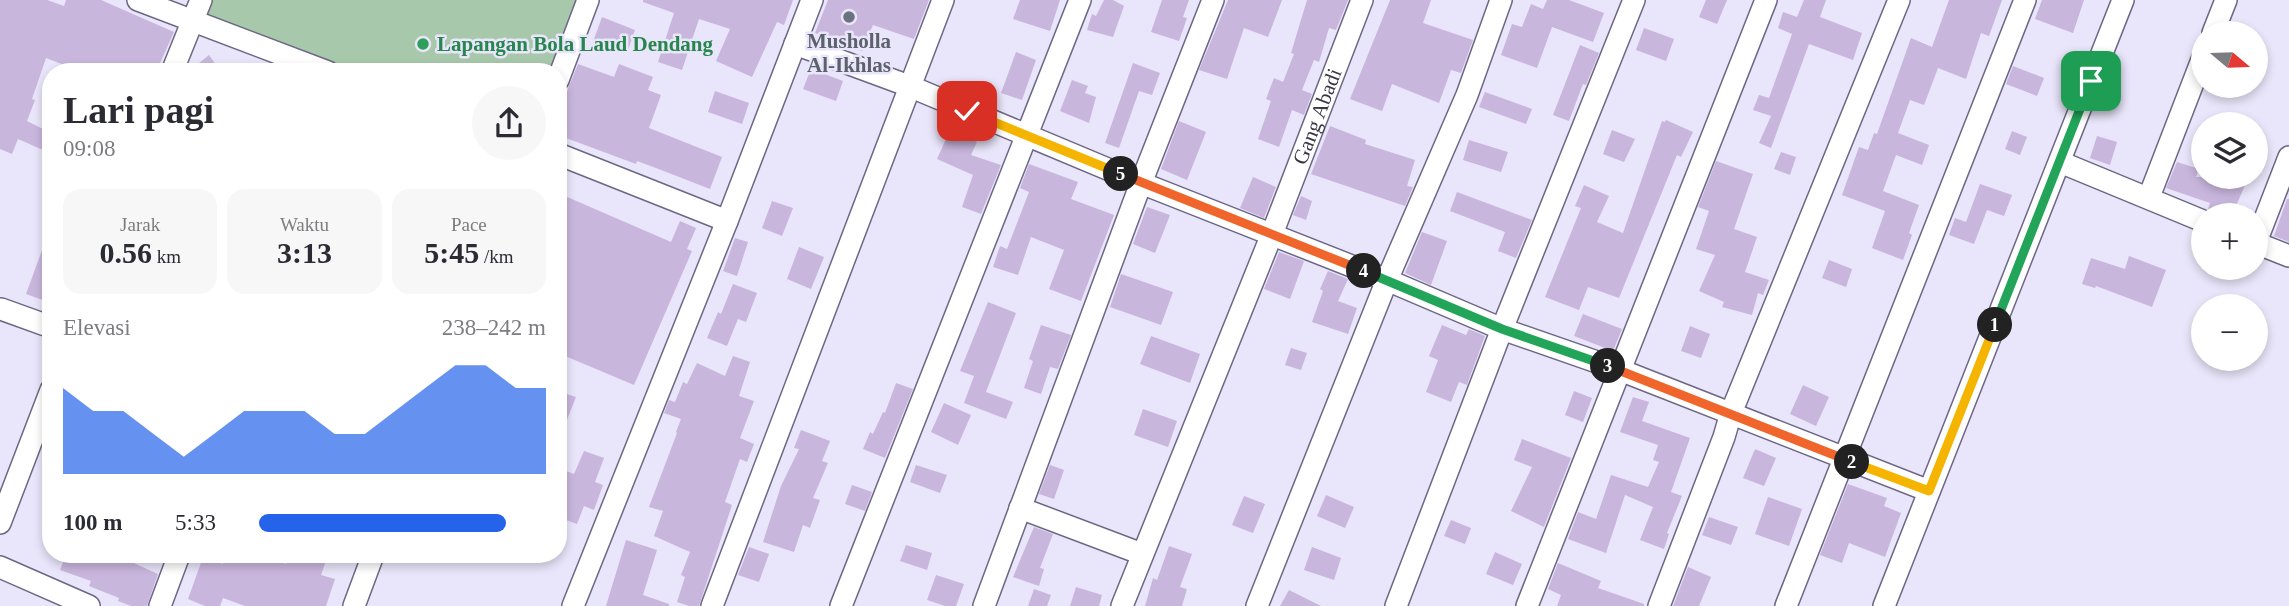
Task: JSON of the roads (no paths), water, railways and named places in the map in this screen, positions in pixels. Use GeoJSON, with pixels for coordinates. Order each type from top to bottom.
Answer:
{"type":"FeatureCollection","features":[{"type":"Feature","properties":{"kind":"street"},"geometry":{"type":"LineString","coordinates":[[138,0],[304,63]]}},
{"type":"Feature","properties":{"kind":"street"},"geometry":{"type":"LineString","coordinates":[[176,63],[201,0]]}},
{"type":"Feature","properties":{"kind":"street"},"geometry":{"type":"LineString","coordinates":[[564,63],[588,0]]}},
{"type":"Feature","properties":{"kind":"street"},"geometry":{"type":"LineString","coordinates":[[573,606],[812,0]]}},
{"type":"Feature","properties":{"kind":"street"},"geometry":{"type":"LineString","coordinates":[[712,606],[943,0]]}},
{"type":"Feature","properties":{"kind":"street"},"geometry":{"type":"LineString","coordinates":[[841,606],[1080,0]]}},
{"type":"Feature","properties":{"kind":"street"},"geometry":{"type":"LineString","coordinates":[[984,606],[1141,183],[1213,0]]}},
{"type":"Feature","properties":{"kind":"street","name":"Gang Abadi"},"geometry":{"type":"LineString","coordinates":[[1122,606],[1272,234],[1362,0]]}},
{"type":"Feature","properties":{"kind":"street"},"geometry":{"type":"LineString","coordinates":[[1257,606],[1387,279],[1467,95],[1501,0]]}},
{"type":"Feature","properties":{"kind":"street"},"geometry":{"type":"LineString","coordinates":[[1396,606],[1502,329],[1634,0]]}},
{"type":"Feature","properties":{"kind":"street"},"geometry":{"type":"LineString","coordinates":[[1527,606],[1766,0]]}},
{"type":"Feature","properties":{"kind":"street"},"geometry":{"type":"LineString","coordinates":[[1659,606],[1731,414],[1899,0]]}},
{"type":"Feature","properties":{"kind":"street"},"geometry":{"type":"LineString","coordinates":[[1786,606],[2025,0]]}},
{"type":"Feature","properties":{"kind":"street"},"geometry":{"type":"LineString","coordinates":[[1884,606],[2123,0]]}},
{"type":"Feature","properties":{"kind":"street"},"geometry":{"type":"LineString","coordinates":[[2218,21],[2226,0]]}},
{"type":"Feature","properties":{"kind":"street"},"geometry":{"type":"LineString","coordinates":[[795,44],[909,86],[1141,183],[1387,279],[1502,329],[1620,370],[1929,491]]}},
{"type":"Feature","properties":{"kind":"street"},"geometry":{"type":"LineString","coordinates":[[2148,197],[2191,88]]}},
{"type":"Feature","properties":{"kind":"street"},"geometry":{"type":"LineString","coordinates":[[2268,212],[2289,157]]}},
{"type":"Feature","properties":{"kind":"street"},"geometry":{"type":"LineString","coordinates":[[567,158],[727,221]]}},
{"type":"Feature","properties":{"kind":"street"},"geometry":{"type":"LineString","coordinates":[[2060,162],[2191,216]]}},
{"type":"Feature","properties":{"kind":"street"},"geometry":{"type":"LineString","coordinates":[[2268,248],[2289,256]]}},
{"type":"Feature","properties":{"kind":"street"},"geometry":{"type":"LineString","coordinates":[[1,309],[42,324]]}},
{"type":"Feature","properties":{"kind":"street"},"geometry":{"type":"LineString","coordinates":[[0,523],[42,413]]}},
{"type":"Feature","properties":{"kind":"street"},"geometry":{"type":"LineString","coordinates":[[1020,508],[1142,554]]}},
{"type":"Feature","properties":{"kind":"street"},"geometry":{"type":"LineString","coordinates":[[160,606],[176,563]]}},
{"type":"Feature","properties":{"kind":"street"},"geometry":{"type":"LineString","coordinates":[[354,606],[370,563]]}},
{"type":"Feature","properties":{"kind":"street"},"geometry":{"type":"LineString","coordinates":[[0,568],[89,606]]}},
{"type":"Feature","properties":{"kind":"place","name":"Musholla Al-Ikhlas"},"geometry":{"type":"Point","coordinates":[849,17]}},
{"type":"Feature","properties":{"kind":"place","name":"Lapangan Bola Laud Dendang"},"geometry":{"type":"Point","coordinates":[423,44]}}]}
